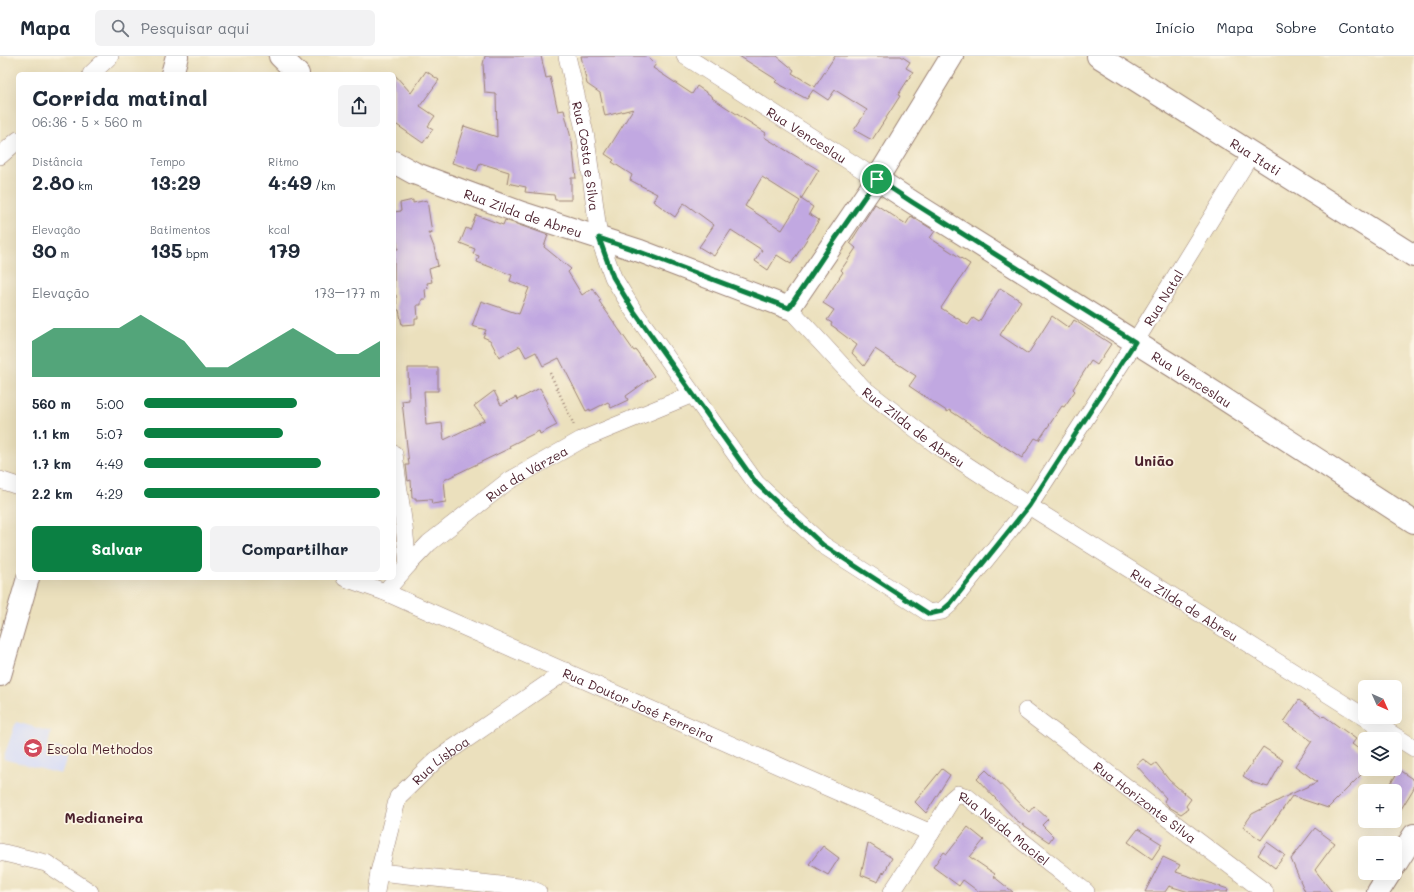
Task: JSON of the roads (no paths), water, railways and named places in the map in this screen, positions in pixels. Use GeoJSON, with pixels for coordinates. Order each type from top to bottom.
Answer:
{"type":"FeatureCollection","features":[{"type":"Feature","properties":{"kind":"street"},"geometry":{"type":"LineString","coordinates":[[93,72],[110,56]]}},
{"type":"Feature","properties":{"kind":"street"},"geometry":{"type":"LineString","coordinates":[[173,72],[177,56]]}},
{"type":"Feature","properties":{"kind":"street"},"geometry":{"type":"LineString","coordinates":[[280,56],[296,72]]}},
{"type":"Feature","properties":{"kind":"street","name":"Rua Costa e Silva"},"geometry":{"type":"LineString","coordinates":[[567,56],[586,138],[599,238],[613,277],[629,303],[756,483],[823,545],[929,614],[942,611]]}},
{"type":"Feature","properties":{"kind":"street","name":"Rua Venceslau"},"geometry":{"type":"LineString","coordinates":[[685,56],[912,202],[1135,342],[1414,522]]}},
{"type":"Feature","properties":{"kind":"street"},"geometry":{"type":"LineString","coordinates":[[789,308],[877,179],[952,56]]}},
{"type":"Feature","properties":{"kind":"street","name":"Rua Itati"},"geometry":{"type":"LineString","coordinates":[[1098,56],[1414,256]]}},
{"type":"Feature","properties":{"kind":"street"},"geometry":{"type":"LineString","coordinates":[[0,156],[16,142]]}},
{"type":"Feature","properties":{"kind":"street","name":"Rua Natal"},"geometry":{"type":"LineString","coordinates":[[942,611],[950,604],[1029,506],[1135,342],[1251,154]]}},
{"type":"Feature","properties":{"kind":"street","name":"Rua Zilda de Abreu"},"geometry":{"type":"LineString","coordinates":[[396,163],[414,173],[522,213],[640,252],[789,308],[863,388],[938,447],[1029,506],[1414,748]]}},
{"type":"Feature","properties":{"kind":"street","name":"Rua da Várzea"},"geometry":{"type":"LineString","coordinates":[[396,579],[429,543],[508,482],[581,440],[693,394]]}},
{"type":"Feature","properties":{"kind":"street"},"geometry":{"type":"LineString","coordinates":[[396,469],[408,565]]}},
{"type":"Feature","properties":{"kind":"street"},"geometry":{"type":"LineString","coordinates":[[0,480],[16,485]]}},
{"type":"Feature","properties":{"kind":"street"},"geometry":{"type":"LineString","coordinates":[[0,675],[27,580]]}},
{"type":"Feature","properties":{"kind":"street","name":"Rua Doutor José Ferreira"},"geometry":{"type":"LineString","coordinates":[[351,580],[385,592],[931,833]]}},
{"type":"Feature","properties":{"kind":"street","name":"Rua da Várzea"},"geometry":{"type":"LineString","coordinates":[[385,592],[395,580]]}},
{"type":"Feature","properties":{"kind":"street","name":"Rua Lisboa"},"geometry":{"type":"LineString","coordinates":[[376,892],[379,872],[398,797],[436,760],[566,671]]}},
{"type":"Feature","properties":{"kind":"street","name":"Rua Horizonte Silva"},"geometry":{"type":"LineString","coordinates":[[1026,711],[1265,892]]}},
{"type":"Feature","properties":{"kind":"street","name":"Rua Neida Maciel"},"geometry":{"type":"LineString","coordinates":[[931,833],[952,799],[958,794],[967,797],[1086,892]]}},
{"type":"Feature","properties":{"kind":"street"},"geometry":{"type":"LineString","coordinates":[[892,892],[931,833]]}},
{"type":"Feature","properties":{"kind":"street"},"geometry":{"type":"LineString","coordinates":[[1402,854],[1414,835]]}},
{"type":"Feature","properties":{"kind":"street"},"geometry":{"type":"LineString","coordinates":[[0,852],[46,864],[90,892]]}},
{"type":"Feature","properties":{"kind":"street"},"geometry":{"type":"LineString","coordinates":[[379,872],[528,888],[538,892]]}},
{"type":"Feature","properties":{"kind":"street"},"geometry":{"type":"LineString","coordinates":[[1378,892],[1386,880]]}},
{"type":"Feature","properties":{"kind":"place","name":"Escola Methodos"},"geometry":{"type":"Point","coordinates":[33,748]}},
{"type":"Feature","properties":{"kind":"district","name":"União"},"geometry":{"type":"Point","coordinates":[1154,460]}},
{"type":"Feature","properties":{"kind":"district","name":"Medianeira"},"geometry":{"type":"Point","coordinates":[104,817]}}]}
